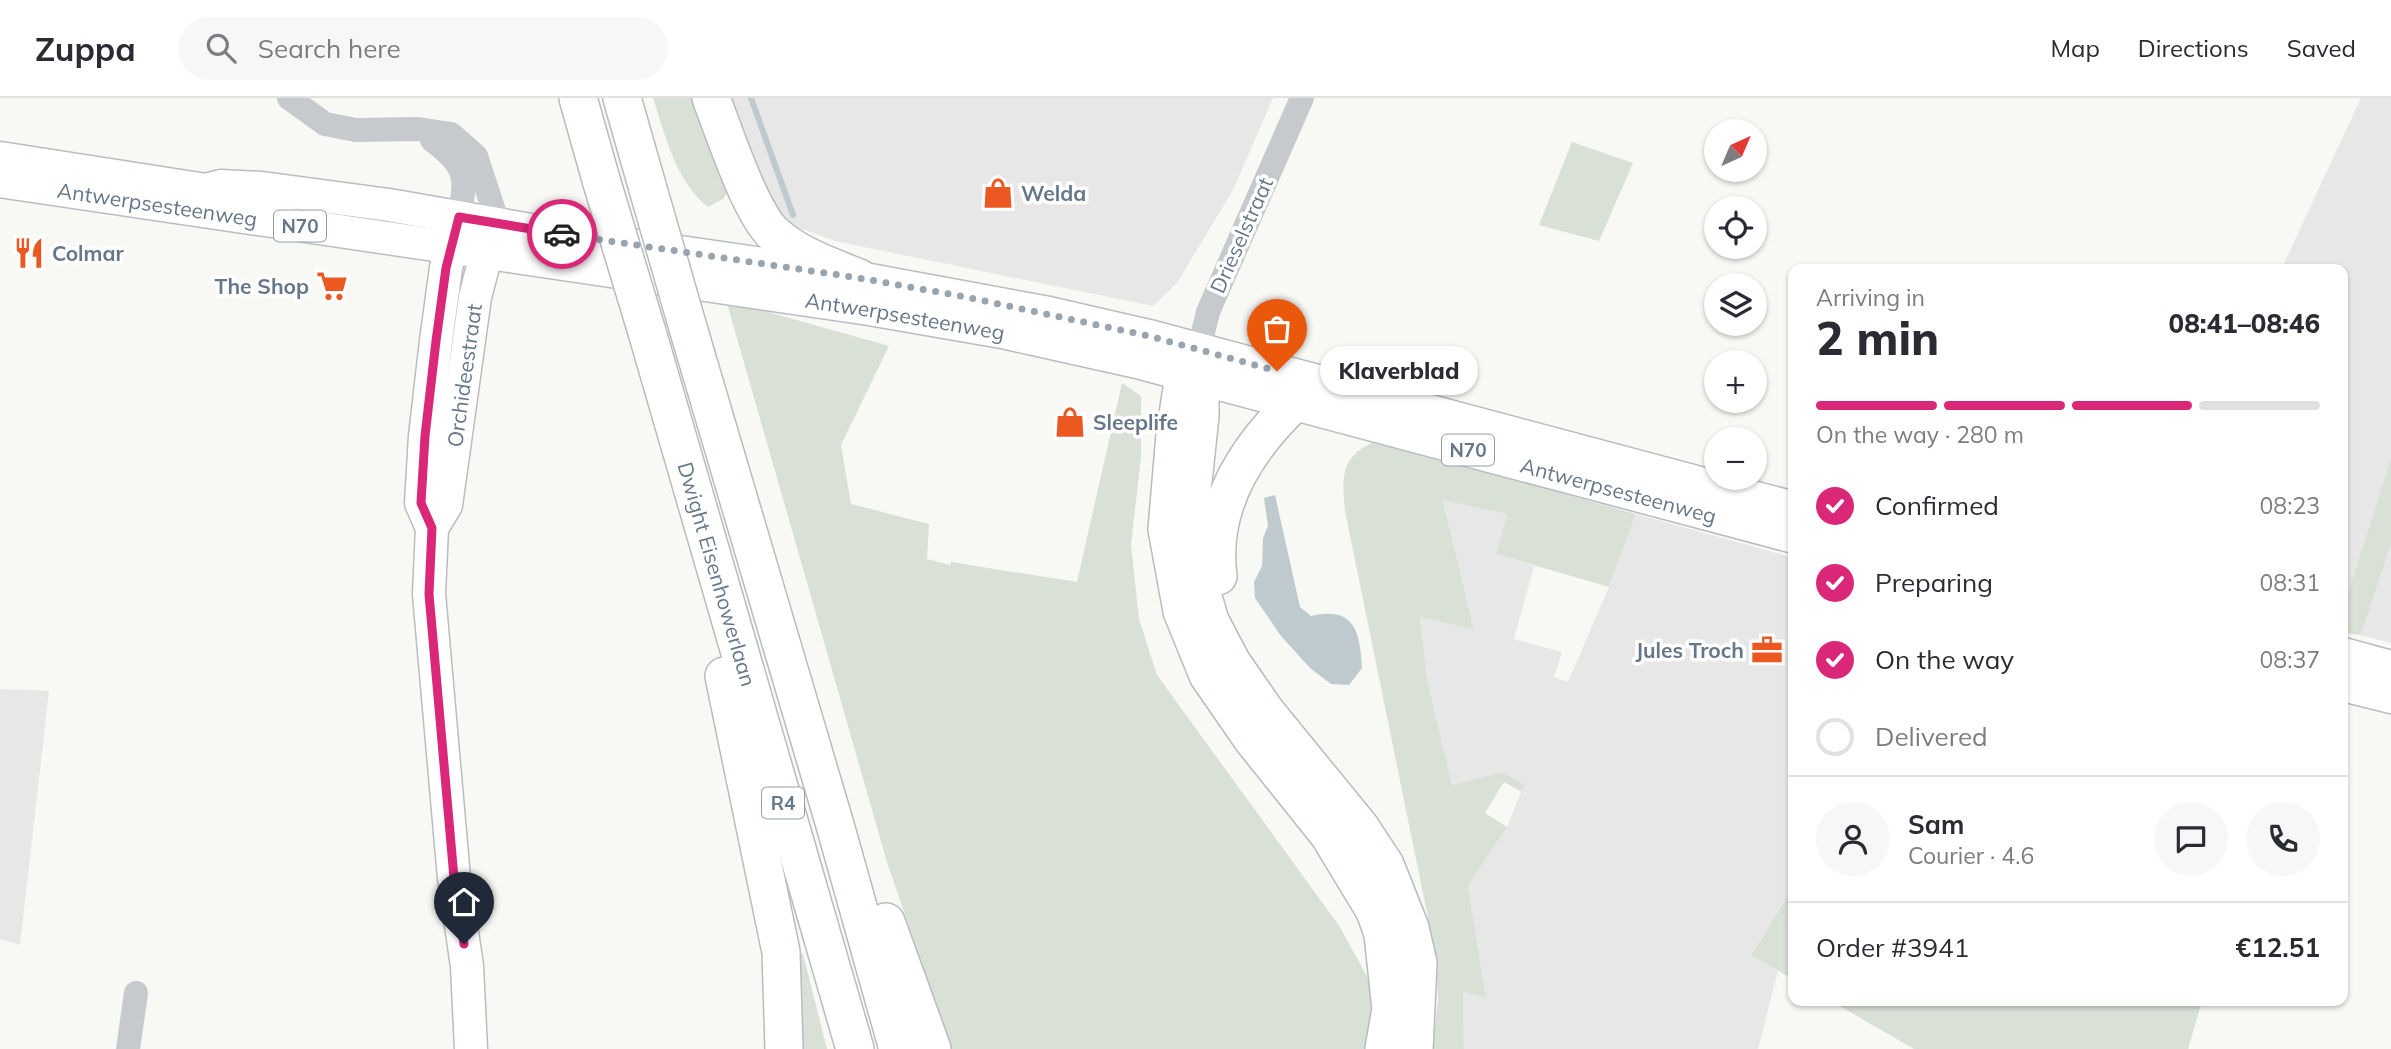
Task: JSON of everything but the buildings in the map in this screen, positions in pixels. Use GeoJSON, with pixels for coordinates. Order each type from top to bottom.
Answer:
{"type":"FeatureCollection","features":[{"type":"Feature","properties":{"kind":"highway","name":"Dwight Eisenhowerlaan"},"geometry":{"type":"LineString","coordinates":[[578,98],[855,1049]]}},
{"type":"Feature","properties":{"kind":"highway","name":"Dwight Eisenhowerlaan"},"geometry":{"type":"LineString","coordinates":[[622,98],[898,1049]]}},
{"type":"Feature","properties":{"kind":"highway"},"geometry":{"type":"LineString","coordinates":[[711,98],[744,180],[764,221],[773,233],[798,252],[859,278]]}},
{"type":"Feature","properties":{"kind":"highway"},"geometry":{"type":"LineString","coordinates":[[1195,363],[1200,393],[1192,491],[1196,573],[1210,621],[1232,663],[1266,712],[1360,827],[1385,865],[1410,928],[1418,963],[1414,1049]]}},
{"type":"Feature","properties":{"kind":"highway"},"geometry":{"type":"LineString","coordinates":[[1195,363],[1182,388],[1168,498],[1167,529],[1182,611],[1208,675],[1253,740],[1329,835],[1375,911],[1382,934],[1391,1009],[1384,1049]]}},
{"type":"Feature","properties":{"kind":"highway"},"geometry":{"type":"LineString","coordinates":[[1232,663],[1229,625],[1215,555],[1220,521],[1229,490],[1238,474],[1281,415],[1293,404]]}},
{"type":"Feature","properties":{"kind":"highway"},"geometry":{"type":"LineString","coordinates":[[713,557],[718,644],[781,952],[784,1049]]}},
{"type":"Feature","properties":{"kind":"highway"},"geometry":{"type":"LineString","coordinates":[[835,825],[876,894],[932,1049]]}},
{"type":"Feature","properties":{"kind":"main road","name":"Antwerpsesteenweg"},"geometry":{"type":"LineString","coordinates":[[0,158],[206,190],[221,186],[262,188],[389,205],[859,278],[1049,313],[1195,363],[1293,404],[1654,486],[1788,507]]}},
{"type":"Feature","properties":{"kind":"main road","name":"Antwerpsesteenweg"},"geometry":{"type":"LineString","coordinates":[[0,181],[894,313],[1002,332],[1133,361],[1195,363],[1654,486],[1788,535]]}},
{"type":"Feature","properties":{"kind":"main road","name":"Orchideestraat"},"geometry":{"type":"LineString","coordinates":[[459,217],[446,268],[425,436],[421,503],[432,528],[429,594],[454,878],[467,966],[471,1049]]}},
{"type":"Feature","properties":{"kind":"main road","name":"Orchideestraat"},"geometry":{"type":"LineString","coordinates":[[432,528],[446,505],[475,297],[493,223]]}},
{"type":"Feature","properties":{"kind":"main road"},"geometry":{"type":"LineString","coordinates":[[2348,655],[2391,667]]}},
{"type":"Feature","properties":{"kind":"main road"},"geometry":{"type":"LineString","coordinates":[[2348,686],[2391,697]]}},
{"type":"Feature","properties":{"kind":"street"},"geometry":{"type":"LineString","coordinates":[[289,98],[325,124],[356,130],[418,129],[452,134],[476,156],[494,211],[493,223]]}},
{"type":"Feature","properties":{"kind":"street","name":"Drieselstraat"},"geometry":{"type":"LineString","coordinates":[[1195,363],[1208,312],[1302,98]]}},
{"type":"Feature","properties":{"kind":"street"},"geometry":{"type":"LineString","coordinates":[[418,129],[452,155],[466,180],[459,217]]}},
{"type":"Feature","properties":{"kind":"street"},"geometry":{"type":"LineString","coordinates":[[128,1049],[136,993]]}},
{"type":"Feature","properties":{"kind":"shaded area"},"geometry":{"type":"Polygon","coordinates":[[[653,98],[697,98],[731,188],[723,199],[708,207],[687,184],[667,143],[653,98]]]}},
{"type":"Feature","properties":{"kind":"shaded area"},"geometry":{"type":"Polygon","coordinates":[[[731,98],[1273,98],[1233,190],[1177,283],[1153,306],[835,241],[781,223],[748,147],[731,98]]]}},
{"type":"Feature","properties":{"kind":"shaded area"},"geometry":{"type":"Polygon","coordinates":[[[2361,98],[2391,98],[2391,458],[2348,593],[2348,264],[2284,264],[2361,98]]]}},
{"type":"Feature","properties":{"kind":"shaded area"},"geometry":{"type":"Polygon","coordinates":[[[1572,142],[1633,163],[1599,241],[1539,225],[1572,142]]]}},
{"type":"Feature","properties":{"kind":"shaded area"},"geometry":{"type":"Polygon","coordinates":[[[726,300],[889,346],[841,445],[851,504],[929,524],[927,559],[950,565],[951,562],[1077,582],[1122,383],[1141,396],[1141,457],[1131,545],[1139,619],[1157,675],[1340,927],[1370,982],[1371,1012],[1366,1049],[951,1049],[887,862],[726,300]]]}},
{"type":"Feature","properties":{"kind":"shaded area"},"geometry":{"type":"Polygon","coordinates":[[[1372,443],[1636,514],[1609,587],[1496,554],[1507,514],[1443,500],[1474,630],[1420,617],[1427,679],[1452,785],[1503,772],[1525,785],[1522,792],[1504,782],[1485,813],[1507,827],[1468,886],[1486,998],[1463,992],[1464,1049],[1432,1049],[1438,1000],[1436,957],[1345,511],[1345,471],[1354,455],[1372,443]]]}},
{"type":"Feature","properties":{"kind":"shaded area"},"geometry":{"type":"Polygon","coordinates":[[[2391,458],[2391,544],[2361,635],[2348,634],[2348,593],[2391,458]]]}},
{"type":"Feature","properties":{"kind":"shaded area"},"geometry":{"type":"Polygon","coordinates":[[[1275,495],[1300,607],[1311,616],[1326,614],[1346,619],[1357,633],[1362,668],[1349,685],[1331,684],[1310,668],[1281,636],[1255,598],[1254,582],[1262,566],[1263,538],[1268,526],[1264,498],[1275,495]]]}},
{"type":"Feature","properties":{"kind":"shaded area"},"geometry":{"type":"Polygon","coordinates":[[[1443,499],[1507,514],[1496,554],[1534,566],[1514,639],[1562,652],[1554,677],[1568,682],[1609,587],[1636,514],[1788,556],[1788,895],[1751,954],[1778,971],[1758,1049],[1464,1049],[1463,992],[1486,998],[1468,886],[1507,827],[1524,785],[1503,772],[1452,785],[1427,679],[1420,617],[1474,630],[1443,499]]]}},
{"type":"Feature","properties":{"kind":"shaded area"},"geometry":{"type":"Polygon","coordinates":[[[2391,544],[2391,643],[2361,635],[2391,544]]]}},
{"type":"Feature","properties":{"kind":"shaded area"},"geometry":{"type":"Polygon","coordinates":[[[0,689],[49,691],[20,945],[0,939],[0,689]]]}},
{"type":"Feature","properties":{"kind":"shaded area"},"geometry":{"type":"Polygon","coordinates":[[[1788,896],[1788,977],[1751,955],[1788,896]]]}},
{"type":"Feature","properties":{"kind":"shaded area"},"geometry":{"type":"Polygon","coordinates":[[[796,952],[803,954],[827,1049],[794,1049],[796,952]]]}},
{"type":"Feature","properties":{"kind":"shaded area"},"geometry":{"type":"Polygon","coordinates":[[[1840,1006],[2201,1006],[2188,1049],[1914,1049],[1840,1006]]]}},
{"type":"Feature","properties":{"kind":"waterway"},"geometry":{"type":"LineString","coordinates":[[751,98],[793,215]]}},
{"type":"Feature","properties":{"kind":"way so far"},"geometry":{"type":"LineString","coordinates":[[562,234],[859,278],[966,297],[1149,336],[1277,371]]}},
{"type":"Feature","properties":{"kind":"place","name":"Welda"},"geometry":{"type":"Point","coordinates":[998,193]}},
{"type":"Feature","properties":{"kind":"place","name":"Colmar"},"geometry":{"type":"Point","coordinates":[29,253]}},
{"type":"Feature","properties":{"kind":"place","name":"The Shop"},"geometry":{"type":"Point","coordinates":[332,286]}},
{"type":"Feature","properties":{"kind":"place","name":"Klaverblad"},"geometry":{"type":"Point","coordinates":[1277,371]}},
{"type":"Feature","properties":{"kind":"place","name":"Sleeplife"},"geometry":{"type":"Point","coordinates":[1070,422]}},
{"type":"Feature","properties":{"kind":"place","name":"Jules Troch"},"geometry":{"type":"Point","coordinates":[1767,650]}},
{"type":"Feature","properties":{"kind":"route"},"geometry":{"type":"LineString","coordinates":[[464,944],[454,878],[429,594],[432,528],[421,503],[425,436],[442,293],[459,217],[562,234]]}}]}
